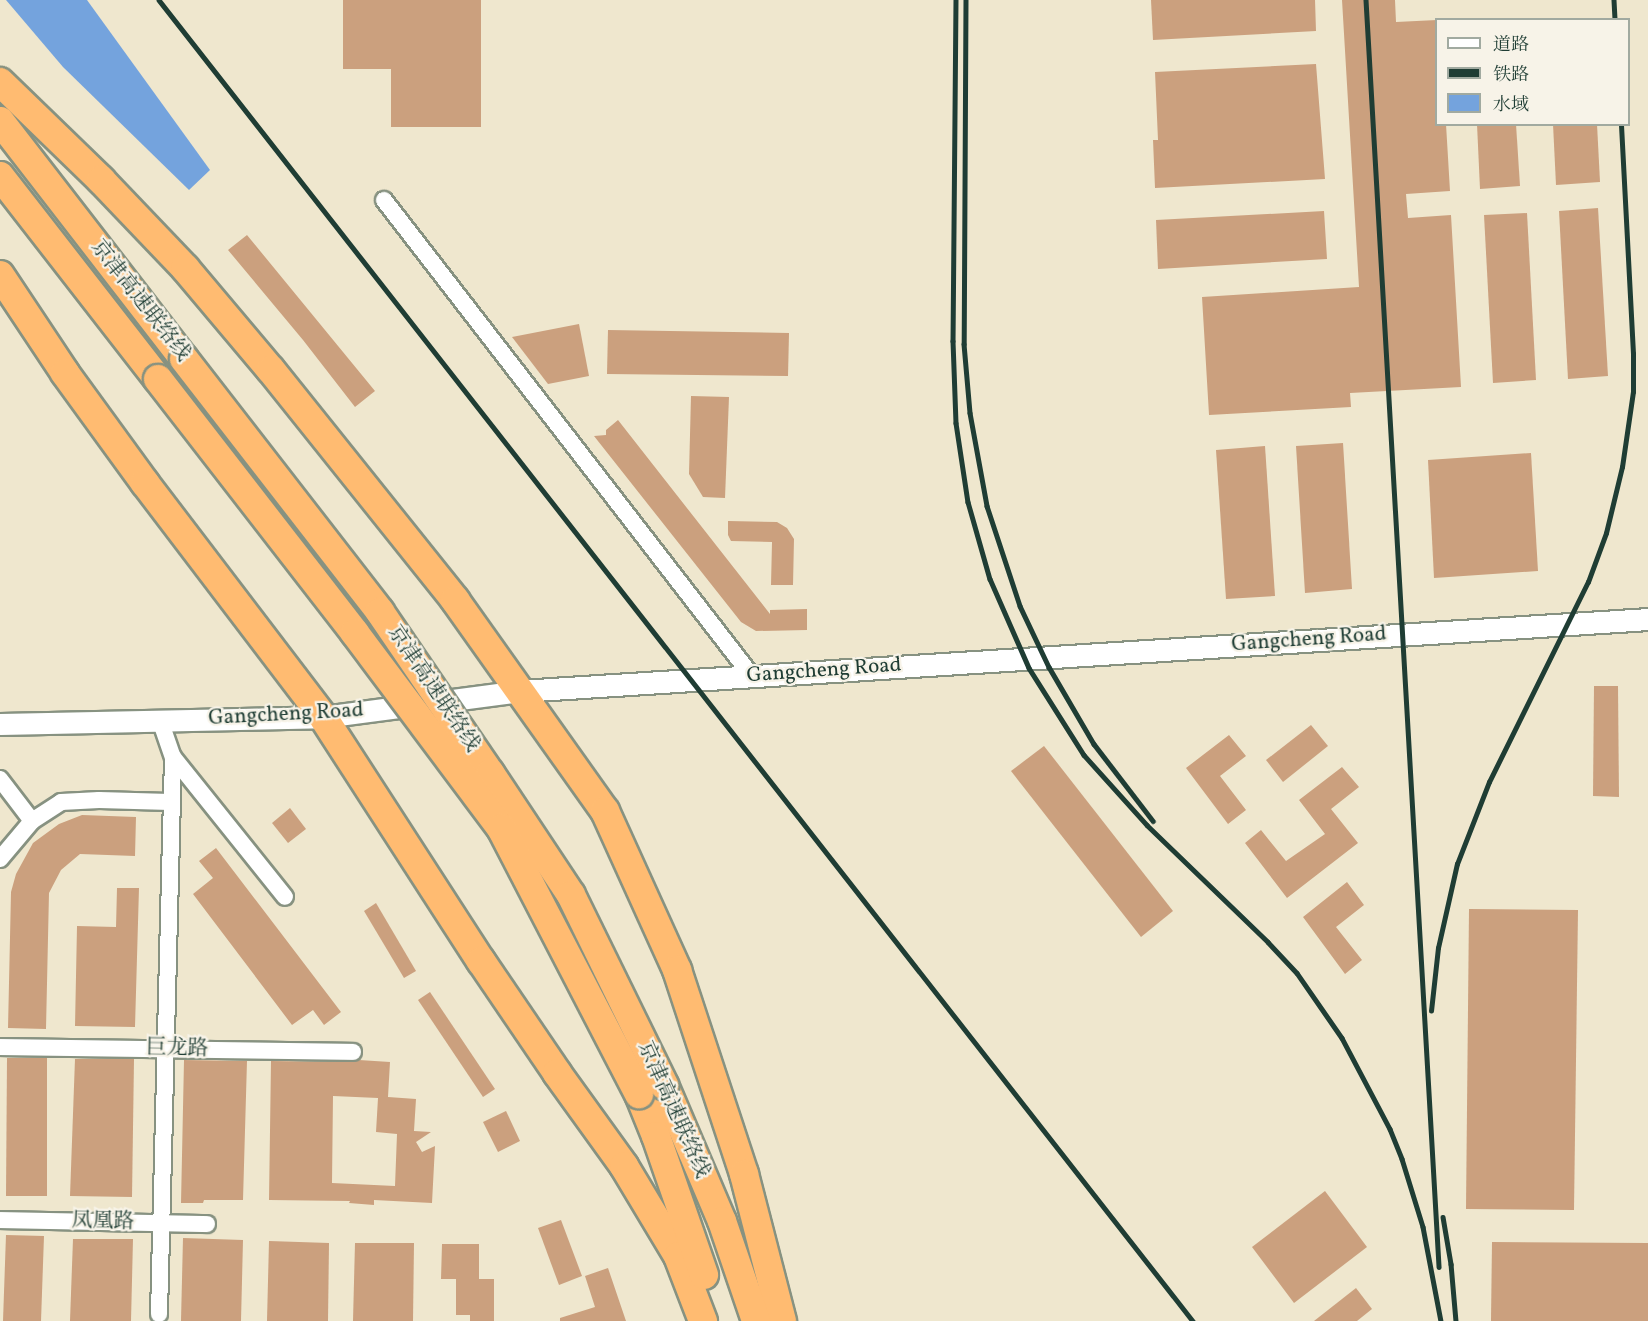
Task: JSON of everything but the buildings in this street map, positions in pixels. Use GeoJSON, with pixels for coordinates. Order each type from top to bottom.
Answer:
{"type":"FeatureCollection","features":[{"type":"Feature","properties":{"kind":"highway"},"geometry":{"type":"LineString","coordinates":[[0,82],[101,180],[185,268],[271,370],[455,600],[605,811],[677,970],[744,1174],[782,1321]]}},
{"type":"Feature","properties":{"kind":"highway","name":"京津高速联络线"},"geometry":{"type":"LineString","coordinates":[[0,121],[380,612],[497,782],[571,895],[651,1089],[656,1136],[719,1321]]}},
{"type":"Feature","properties":{"kind":"highway","name":"京津高速联络线"},"geometry":{"type":"LineString","coordinates":[[0,176],[348,624],[501,828],[651,1089],[722,1221],[756,1321]]}},
{"type":"Feature","properties":{"kind":"highway"},"geometry":{"type":"LineString","coordinates":[[0,275],[65,373],[323,717],[500,989],[624,1166],[678,1256],[703,1321]]}},
{"type":"Feature","properties":{"kind":"street"},"geometry":{"type":"LineString","coordinates":[[384,200],[751,675]]}},
{"type":"Feature","properties":{"kind":"street","name":"Gangcheng Road"},"geometry":{"type":"LineString","coordinates":[[0,724],[323,717],[520,692],[751,675],[1648,619]]}},
{"type":"Feature","properties":{"kind":"street"},"geometry":{"type":"LineString","coordinates":[[160,720],[173,757],[285,897]]}},
{"type":"Feature","properties":{"kind":"street"},"geometry":{"type":"LineString","coordinates":[[159,1314],[170,802],[173,757]]}},
{"type":"Feature","properties":{"kind":"street"},"geometry":{"type":"LineString","coordinates":[[0,779],[32,821]]}},
{"type":"Feature","properties":{"kind":"street"},"geometry":{"type":"LineString","coordinates":[[0,859],[32,821],[62,802],[99,800],[170,802]]}},
{"type":"Feature","properties":{"kind":"street","name":"巨龙路"},"geometry":{"type":"LineString","coordinates":[[0,1047],[353,1052]]}},
{"type":"Feature","properties":{"kind":"street","name":"凤凰路"},"geometry":{"type":"LineString","coordinates":[[0,1220],[207,1224]]}},
{"type":"Feature","properties":{"kind":"water"},"geometry":{"type":"Polygon","coordinates":[[[6,0],[87,0],[210,170],[189,190],[63,67],[6,0]]]}},
{"type":"Feature","properties":{"kind":"railway"},"geometry":{"type":"LineString","coordinates":[[159,0],[1193,1321]]}},
{"type":"Feature","properties":{"kind":"railway"},"geometry":{"type":"LineString","coordinates":[[956,0],[953,341],[956,423],[968,502],[990,579],[1029,668],[1084,755],[1147,825],[1297,973],[1342,1038],[1390,1129],[1402,1159],[1423,1227],[1441,1321]]}},
{"type":"Feature","properties":{"kind":"railway"},"geometry":{"type":"LineString","coordinates":[[966,0],[964,344],[970,413],[987,506],[1020,606],[1049,667],[1094,744],[1153,821]]}},
{"type":"Feature","properties":{"kind":"railway"},"geometry":{"type":"LineString","coordinates":[[1366,0],[1439,1267]]}},
{"type":"Feature","properties":{"kind":"railway"},"geometry":{"type":"LineString","coordinates":[[1614,0],[1615,18]]}},
{"type":"Feature","properties":{"kind":"railway"},"geometry":{"type":"LineString","coordinates":[[1431,1011],[1438,948],[1457,864],[1489,782],[1588,582],[1606,533],[1622,467],[1633,392],[1633,354],[1621,126]]}},
{"type":"Feature","properties":{"kind":"railway"},"geometry":{"type":"LineString","coordinates":[[1443,1217],[1451,1264],[1456,1321]]}}]}
